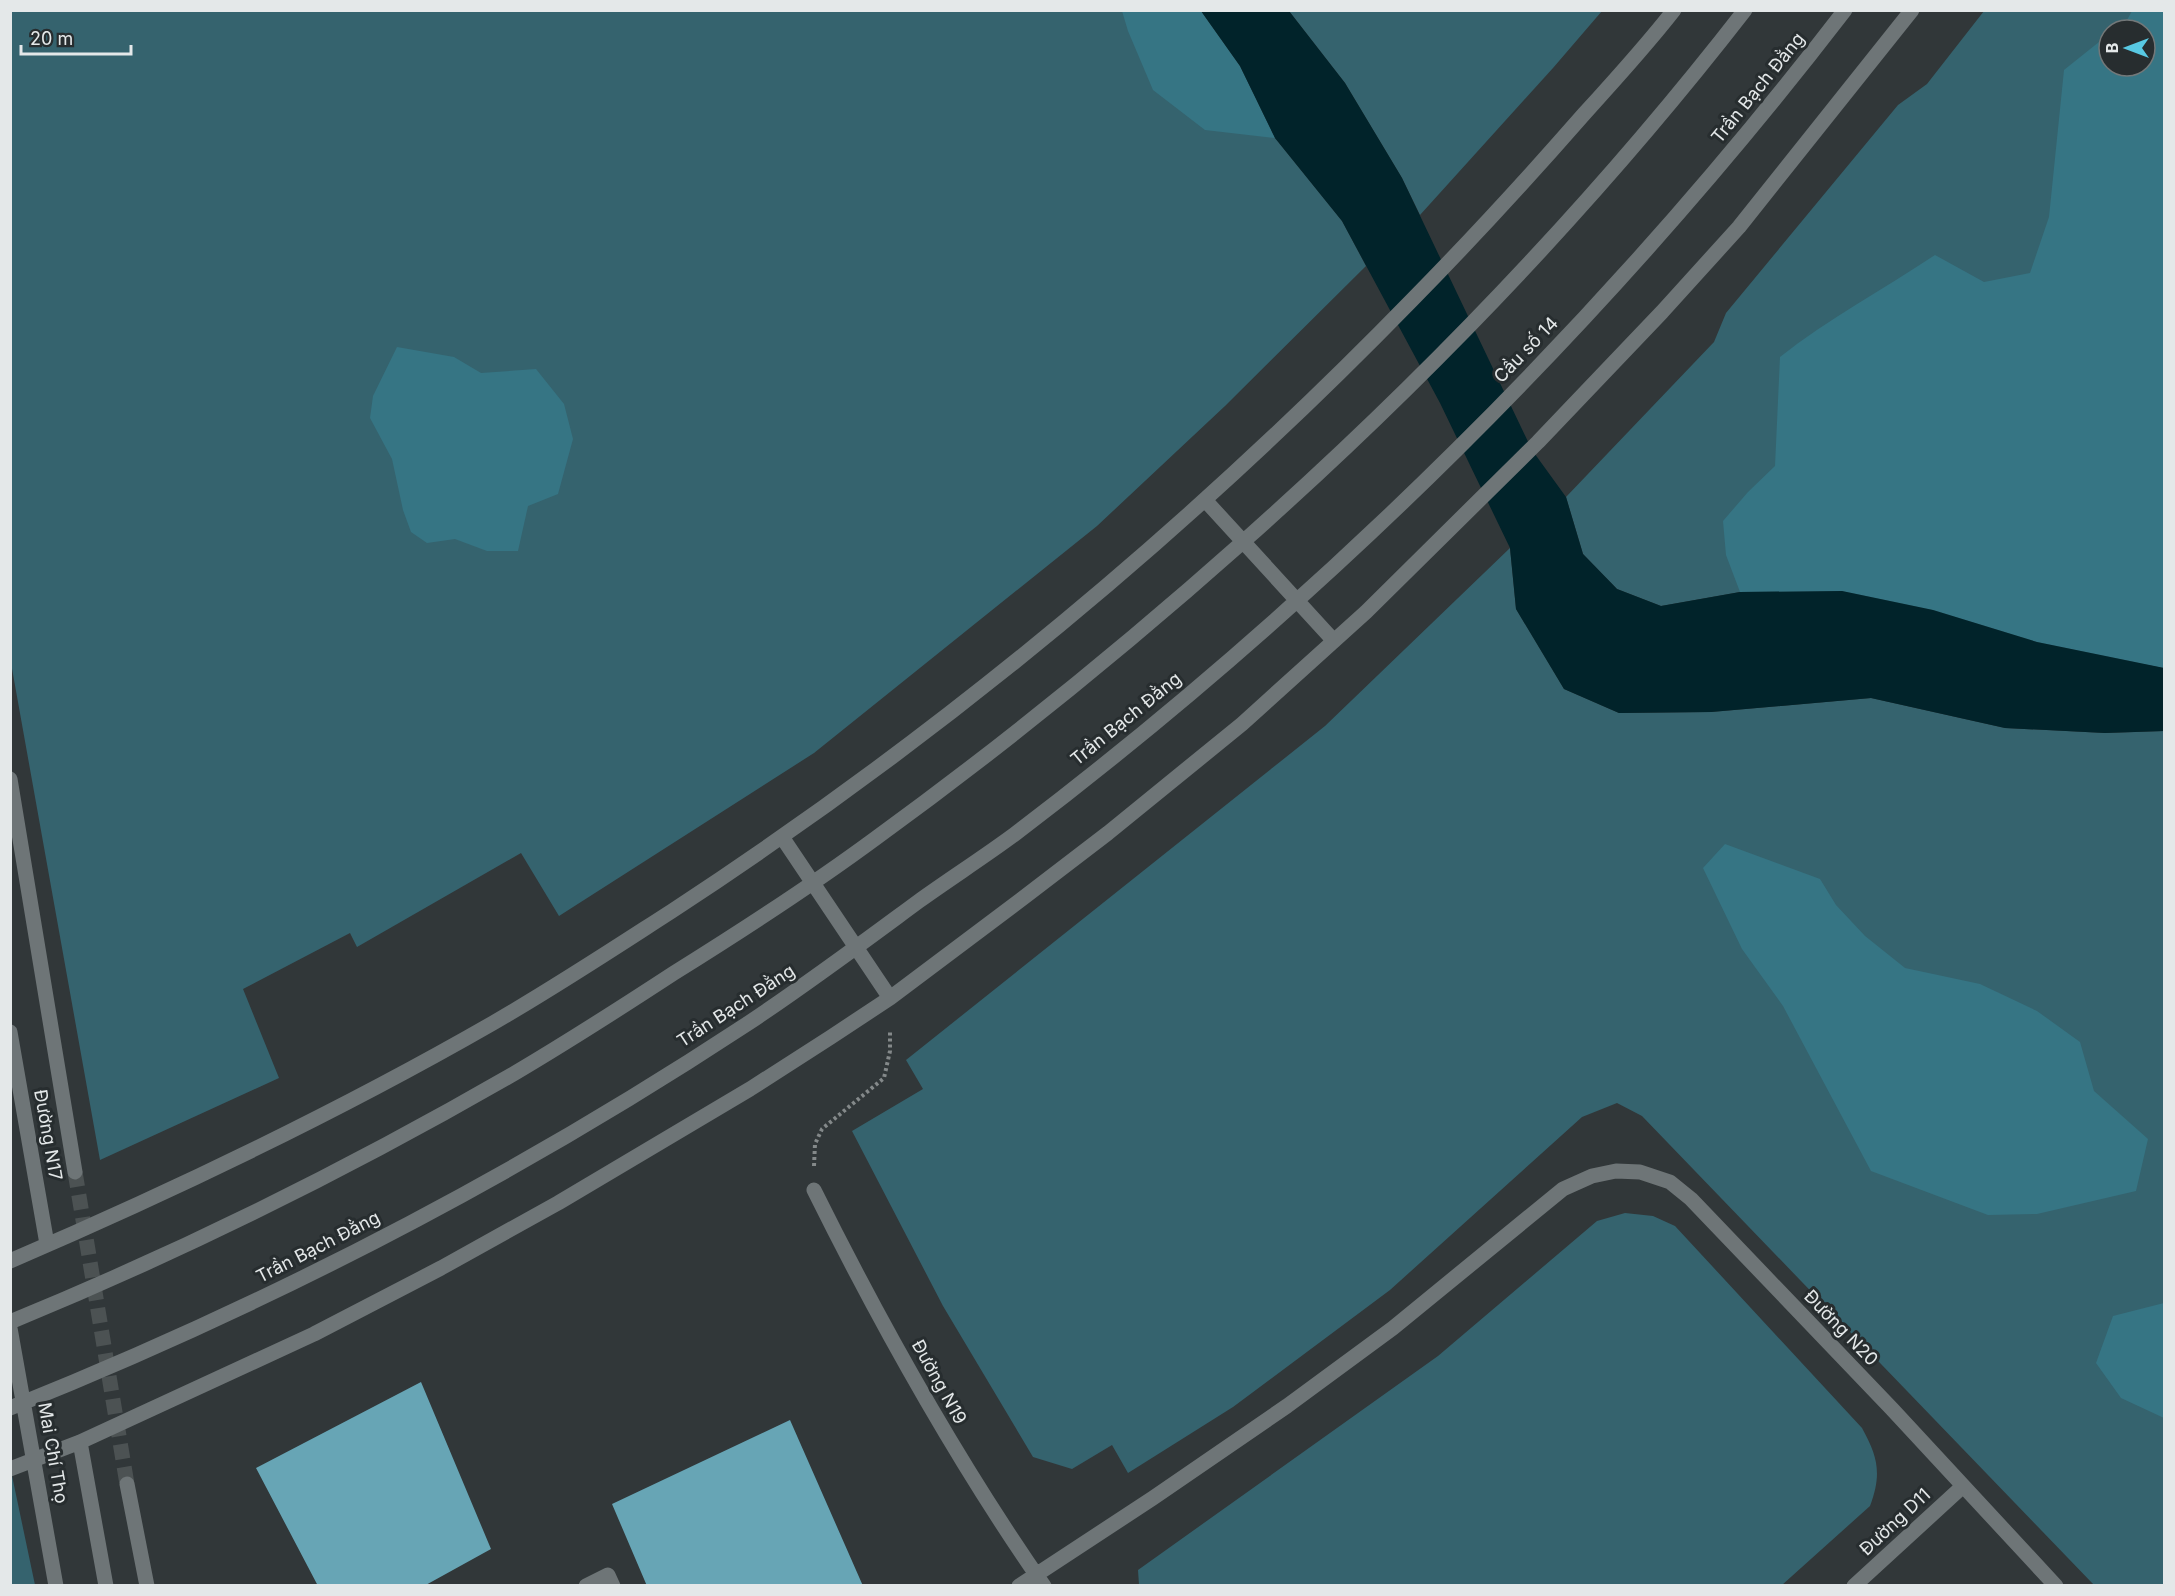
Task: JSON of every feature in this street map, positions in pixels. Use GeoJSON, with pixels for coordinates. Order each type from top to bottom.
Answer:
{"type":"FeatureCollection","features":[{"type":"Feature","properties":{"kind":"street"},"geometry":{"type":"LineString","coordinates":[[16,1258],[212,1169],[384,1083],[496,1022],[626,941],[782,837],[902,750],[1047,637],[1278,433],[1452,259],[1521,186],[1674,10]]}},
{"type":"Feature","properties":{"kind":"street"},"geometry":{"type":"LineString","coordinates":[[10,1322],[275,1201],[439,1116],[596,1023],[813,883],[875,839],[1062,696],[1164,612],[1319,474],[1494,301],[1644,136],[1746,10]]}},
{"type":"Feature","properties":{"kind":"street","name":"Trần Bạch Đằng"},"geometry":{"type":"LineString","coordinates":[[1700,189],[1808,59],[1845,10]]}},
{"type":"Feature","properties":{"kind":"street"},"geometry":{"type":"LineString","coordinates":[[10,1469],[80,1442],[314,1334],[441,1268],[558,1203],[750,1089],[890,998],[1108,833],[1242,724],[1334,640],[1412,568],[1563,417],[1739,227],[1912,10]]}},
{"type":"Feature","properties":{"kind":"street","name":"Cầu số 14"},"geometry":{"type":"LineString","coordinates":[[1372,530],[1531,374],[1630,270],[1700,189]]}},
{"type":"Feature","properties":{"kind":"street"},"geometry":{"type":"LineString","coordinates":[[1204,500],[1334,640]]}},
{"type":"Feature","properties":{"kind":"street","name":"Trần Bạch Đằng"},"geometry":{"type":"LineString","coordinates":[[10,1408],[177,1337],[297,1281],[561,1139],[726,1037],[857,948],[1040,814],[1214,672],[1372,530]]}},
{"type":"Feature","properties":{"kind":"street"},"geometry":{"type":"LineString","coordinates":[[10,779],[75,1172]]}},
{"type":"Feature","properties":{"kind":"street"},"geometry":{"type":"LineString","coordinates":[[782,837],[890,998]]}},
{"type":"Feature","properties":{"kind":"street","name":"Đường N17"},"geometry":{"type":"LineString","coordinates":[[10,1032],[47,1244]]}},
{"type":"Feature","properties":{"kind":"street","name":"Đường N20"},"geometry":{"type":"LineString","coordinates":[[1019,1586],[1040,1580],[1287,1406],[1393,1328],[1563,1189],[1592,1176],[1616,1171],[1640,1172],[1670,1182],[1690,1199],[1876,1393],[2056,1586]]}},
{"type":"Feature","properties":{"kind":"street","name":"Đường N19"},"geometry":{"type":"LineString","coordinates":[[814,1190],[846,1255],[945,1434],[1040,1580]]}},
{"type":"Feature","properties":{"kind":"street","name":"Mai Chí Thọ"},"geometry":{"type":"LineString","coordinates":[[10,1328],[57,1586]]}},
{"type":"Feature","properties":{"kind":"street"},"geometry":{"type":"LineString","coordinates":[[80,1442],[106,1586]]}},
{"type":"Feature","properties":{"kind":"street"},"geometry":{"type":"LineString","coordinates":[[127,1484],[147,1586]]}},
{"type":"Feature","properties":{"kind":"street","name":"Đường D11"},"geometry":{"type":"LineString","coordinates":[[1854,1586],[1962,1486]]}},
{"type":"Feature","properties":{"kind":"street"},"geometry":{"type":"LineString","coordinates":[[586,1586],[608,1575],[613,1586]]}},
{"type":"Feature","properties":{"kind":"path"},"geometry":{"type":"LineString","coordinates":[[814,1190],[815,1144],[822,1129],[884,1078],[890,1051],[890,998]]}},
{"type":"Feature","properties":{"kind":"shaded area"},"geometry":{"type":"Polygon","coordinates":[[[10,11],[1201,11],[1275,138],[1342,221],[1366,266],[1225,406],[1097,526],[814,753],[559,916],[521,853],[357,947],[350,933],[243,989],[279,1078],[100,1160],[11,663],[10,11]]]}},
{"type":"Feature","properties":{"kind":"shaded area"},"geometry":{"type":"Polygon","coordinates":[[[1122,11],[1201,11],[1240,66],[1275,138],[1205,130],[1153,90],[1122,11]]]}},
{"type":"Feature","properties":{"kind":"shaded area"},"geometry":{"type":"Polygon","coordinates":[[[1201,11],[1289,11],[1345,83],[1402,178],[1532,450],[1566,497],[1583,554],[1617,589],[1661,606],[1740,592],[1842,591],[1933,610],[2037,642],[2164,668],[2164,731],[2105,733],[2005,728],[1871,698],[1711,712],[1619,713],[1564,689],[1516,609],[1510,548],[1440,403],[1342,221],[1275,138],[1240,66],[1201,11]]]}},
{"type":"Feature","properties":{"kind":"shaded area"},"geometry":{"type":"Polygon","coordinates":[[[1289,11],[1602,11],[1420,215],[1402,178],[1345,83],[1289,11]]]}},
{"type":"Feature","properties":{"kind":"shaded area"},"geometry":{"type":"Polygon","coordinates":[[[1984,11],[2164,11],[2164,668],[1740,592],[1661,606],[1617,589],[1583,554],[1566,497],[1714,342],[1726,313],[1898,105],[1927,84],[1984,11]]]}},
{"type":"Feature","properties":{"kind":"shaded area"},"geometry":{"type":"Polygon","coordinates":[[[2132,11],[2164,11],[2164,668],[2037,642],[1933,610],[1842,591],[1740,592],[1726,555],[1723,521],[1775,466],[1780,357],[1837,317],[1935,255],[1984,282],[2030,273],[2049,217],[2064,70],[2097,44],[2097,78],[2157,78],[2157,18],[2128,18],[2132,11]]]}},
{"type":"Feature","properties":{"kind":"shaded area"},"geometry":{"type":"Polygon","coordinates":[[[397,347],[454,357],[481,373],[536,369],[564,404],[573,439],[558,494],[528,506],[518,551],[487,551],[455,539],[427,543],[411,532],[403,510],[392,459],[370,418],[373,396],[397,347]]]}},
{"type":"Feature","properties":{"kind":"shaded area"},"geometry":{"type":"Polygon","coordinates":[[[1510,548],[1516,609],[1564,689],[1619,713],[1711,712],[1871,698],[2005,728],[2105,733],[2164,731],[2164,1585],[2094,1585],[1642,1116],[1617,1103],[1582,1117],[1390,1290],[1233,1407],[1128,1473],[1112,1445],[1072,1469],[1033,1457],[943,1306],[852,1131],[923,1089],[906,1060],[1325,726],[1510,548]]]}},
{"type":"Feature","properties":{"kind":"shaded area"},"geometry":{"type":"Polygon","coordinates":[[[1725,844],[1820,879],[1836,905],[1865,936],[1905,968],[1980,984],[2037,1011],[2080,1042],[2094,1091],[2148,1139],[2136,1191],[2037,1214],[1988,1215],[1871,1171],[1783,1006],[1742,949],[1703,868],[1725,844]]]}},
{"type":"Feature","properties":{"kind":"shaded area"},"geometry":{"type":"Polygon","coordinates":[[[1625,1213],[1653,1216],[1675,1226],[1862,1428],[1872,1448],[1877,1475],[1870,1506],[1782,1585],[1139,1585],[1138,1570],[1438,1356],[1597,1221],[1625,1213]]]}},
{"type":"Feature","properties":{"kind":"shaded area"},"geometry":{"type":"Polygon","coordinates":[[[2164,1303],[2164,1418],[2121,1398],[2096,1363],[2113,1316],[2164,1303]]]}},
{"type":"Feature","properties":{"kind":"shaded area"},"geometry":{"type":"Polygon","coordinates":[[[11,1471],[35,1585],[11,1585],[11,1471]]]}},
{"type":"Feature","properties":{"kind":"building"},"geometry":{"type":"Polygon","coordinates":[[[421,1382],[491,1549],[424,1586],[318,1586],[256,1468],[421,1382]]]}},
{"type":"Feature","properties":{"kind":"building"},"geometry":{"type":"Polygon","coordinates":[[[790,1420],[863,1586],[647,1586],[612,1504],[790,1420]]]}},
{"type":"Feature","properties":{"kind":"tunnel"},"geometry":{"type":"LineString","coordinates":[[75,1172],[127,1484]]}}]}
